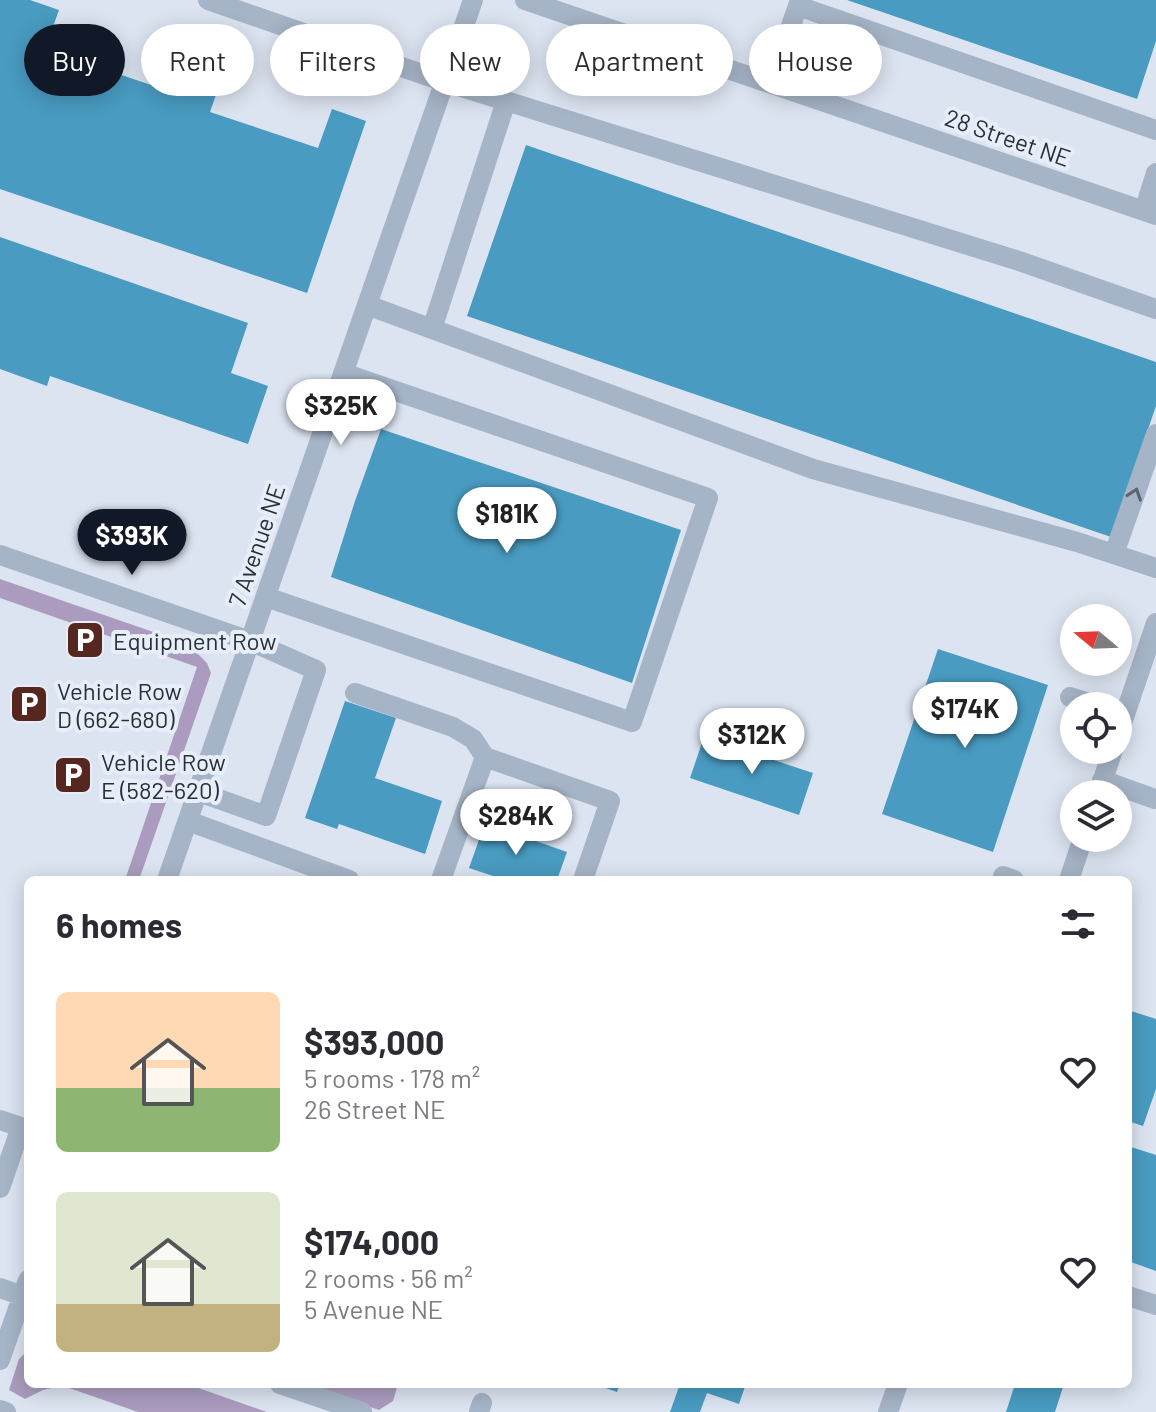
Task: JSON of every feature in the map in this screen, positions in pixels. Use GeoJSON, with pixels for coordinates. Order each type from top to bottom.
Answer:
{"type":"FeatureCollection","features":[{"type":"Feature","properties":{"kind":"street"},"geometry":{"type":"LineString","coordinates":[[208,0],[420,73]]}},
{"type":"Feature","properties":{"kind":"street","name":"7 Avenue NE"},"geometry":{"type":"LineString","coordinates":[[465,24],[473,0]]}},
{"type":"Feature","properties":{"kind":"street","name":"28 Street NE"},"geometry":{"type":"LineString","coordinates":[[530,1],[749,76]]}},
{"type":"Feature","properties":{"kind":"street"},"geometry":{"type":"LineString","coordinates":[[792,24],[799,3],[1156,130]]}},
{"type":"Feature","properties":{"kind":"street","name":"7 Avenue NE"},"geometry":{"type":"LineString","coordinates":[[168,876],[440,96]]}},
{"type":"Feature","properties":{"kind":"street"},"geometry":{"type":"LineString","coordinates":[[490,96],[1019,261],[1156,309]]}},
{"type":"Feature","properties":{"kind":"street","name":"28 Street NE"},"geometry":{"type":"LineString","coordinates":[[809,96],[1150,213]]}},
{"type":"Feature","properties":{"kind":"street"},"geometry":{"type":"LineString","coordinates":[[432,329],[506,101]]}},
{"type":"Feature","properties":{"kind":"street"},"geometry":{"type":"LineString","coordinates":[[1150,213],[1156,173]]}},
{"type":"Feature","properties":{"kind":"street"},"geometry":{"type":"LineString","coordinates":[[367,305],[813,469],[1156,568]]}},
{"type":"Feature","properties":{"kind":"street"},"geometry":{"type":"LineString","coordinates":[[266,597],[632,722],[708,498],[343,373]]}},
{"type":"Feature","properties":{"kind":"street"},"geometry":{"type":"LineString","coordinates":[[1114,554],[1156,434]]}},
{"type":"Feature","properties":{"kind":"street"},"geometry":{"type":"LineString","coordinates":[[0,555],[250,641],[316,670],[266,816],[199,792]]}},
{"type":"Feature","properties":{"kind":"street"},"geometry":{"type":"LineString","coordinates":[[1130,692],[1156,623]]}},
{"type":"Feature","properties":{"kind":"street"},"geometry":{"type":"LineString","coordinates":[[355,693],[453,727],[473,739],[485,757],[610,801],[584,876]]}},
{"type":"Feature","properties":{"kind":"street"},"geometry":{"type":"LineString","coordinates":[[442,876],[485,757]]}},
{"type":"Feature","properties":{"kind":"street"},"geometry":{"type":"LineString","coordinates":[[1132,794],[1155,799]]}},
{"type":"Feature","properties":{"kind":"street"},"geometry":{"type":"LineString","coordinates":[[188,821],[338,876]]}},
{"type":"Feature","properties":{"kind":"street"},"geometry":{"type":"LineString","coordinates":[[1070,876],[1078,852]]}},
{"type":"Feature","properties":{"kind":"street"},"geometry":{"type":"LineString","coordinates":[[0,1120],[21,1127],[0,1188]]}},
{"type":"Feature","properties":{"kind":"street"},"geometry":{"type":"LineString","coordinates":[[0,1288],[24,1291]]}},
{"type":"Feature","properties":{"kind":"street"},"geometry":{"type":"LineString","coordinates":[[0,1360],[24,1296]]}},
{"type":"Feature","properties":{"kind":"street"},"geometry":{"type":"LineString","coordinates":[[1132,1297],[1156,1305]]}},
{"type":"Feature","properties":{"kind":"street"},"geometry":{"type":"LineString","coordinates":[[285,1388],[302,1402],[362,1412]]}},
{"type":"Feature","properties":{"kind":"street"},"geometry":{"type":"LineString","coordinates":[[888,1412],[897,1388]]}},
{"type":"Feature","properties":{"kind":"shaded area"},"geometry":{"type":"Polygon","coordinates":[[[0,579],[188,644],[207,663],[211,673],[140,876],[126,876],[197,667],[0,598],[0,579]]]}},
{"type":"Feature","properties":{"kind":"shaded area"},"geometry":{"type":"Polygon","coordinates":[[[24,1354],[24,1388],[52,1388],[25,1399],[9,1390],[19,1359],[24,1354]]]}},
{"type":"Feature","properties":{"kind":"shaded area"},"geometry":{"type":"Polygon","coordinates":[[[69,1388],[198,1388],[267,1412],[138,1412],[69,1388]]]}},
{"type":"Feature","properties":{"kind":"shaded area"},"geometry":{"type":"Polygon","coordinates":[[[315,1388],[397,1388],[393,1401],[379,1410],[315,1388]]]}},
{"type":"Feature","properties":{"kind":"building"},"geometry":{"type":"Polygon","coordinates":[[[0,0],[30,0],[59,10],[54,24],[24,24],[24,96],[125,96],[125,76],[141,82],[141,96],[216,96],[210,112],[318,148],[332,109],[366,121],[307,293],[0,189],[0,0]]]}},
{"type":"Feature","properties":{"kind":"building"},"geometry":{"type":"Polygon","coordinates":[[[847,0],[1156,0],[1156,41],[1137,99],[847,0]]]}},
{"type":"Feature","properties":{"kind":"building"},"geometry":{"type":"Polygon","coordinates":[[[526,145],[1156,362],[1156,406],[1111,537],[467,316],[526,145]]]}},
{"type":"Feature","properties":{"kind":"building"},"geometry":{"type":"Polygon","coordinates":[[[0,237],[248,323],[231,373],[268,386],[248,444],[50,376],[47,386],[0,369],[0,237]]]}},
{"type":"Feature","properties":{"kind":"building"},"geometry":{"type":"Polygon","coordinates":[[[381,429],[681,530],[632,683],[331,577],[381,429]]]}},
{"type":"Feature","properties":{"kind":"building"},"geometry":{"type":"Polygon","coordinates":[[[938,649],[1048,685],[993,852],[882,814],[938,649]]]}},
{"type":"Feature","properties":{"kind":"building"},"geometry":{"type":"Polygon","coordinates":[[[345,701],[396,718],[375,778],[442,801],[425,854],[339,824],[337,829],[305,818],[345,701]]]}},
{"type":"Feature","properties":{"kind":"building"},"geometry":{"type":"Polygon","coordinates":[[[704,737],[813,773],[799,815],[690,778],[704,737]]]}},
{"type":"Feature","properties":{"kind":"building"},"geometry":{"type":"Polygon","coordinates":[[[485,823],[567,852],[558,876],[493,876],[469,868],[485,823]]]}},
{"type":"Feature","properties":{"kind":"building"},"geometry":{"type":"Polygon","coordinates":[[[1132,1011],[1156,1019],[1156,1089],[1143,1126],[1132,1122],[1132,1011]]]}},
{"type":"Feature","properties":{"kind":"building"},"geometry":{"type":"Polygon","coordinates":[[[1132,1147],[1156,1155],[1156,1271],[1132,1262],[1132,1147]]]}},
{"type":"Feature","properties":{"kind":"building"},"geometry":{"type":"Polygon","coordinates":[[[679,1388],[745,1388],[739,1404],[707,1393],[700,1412],[670,1412],[679,1388]]]}},
{"type":"Feature","properties":{"kind":"building"},"geometry":{"type":"Polygon","coordinates":[[[1014,1388],[1063,1388],[1055,1412],[1006,1412],[1014,1388]]]}},
{"type":"Feature","properties":{"kind":"place","name":"Equipment Row"},"geometry":{"type":"Point","coordinates":[85,640]}},
{"type":"Feature","properties":{"kind":"place","name":"Vehicle Row D (662-680)"},"geometry":{"type":"Point","coordinates":[29,704]}},
{"type":"Feature","properties":{"kind":"place","name":"Vehicle Row E (582-620)"},"geometry":{"type":"Point","coordinates":[73,775]}}]}
